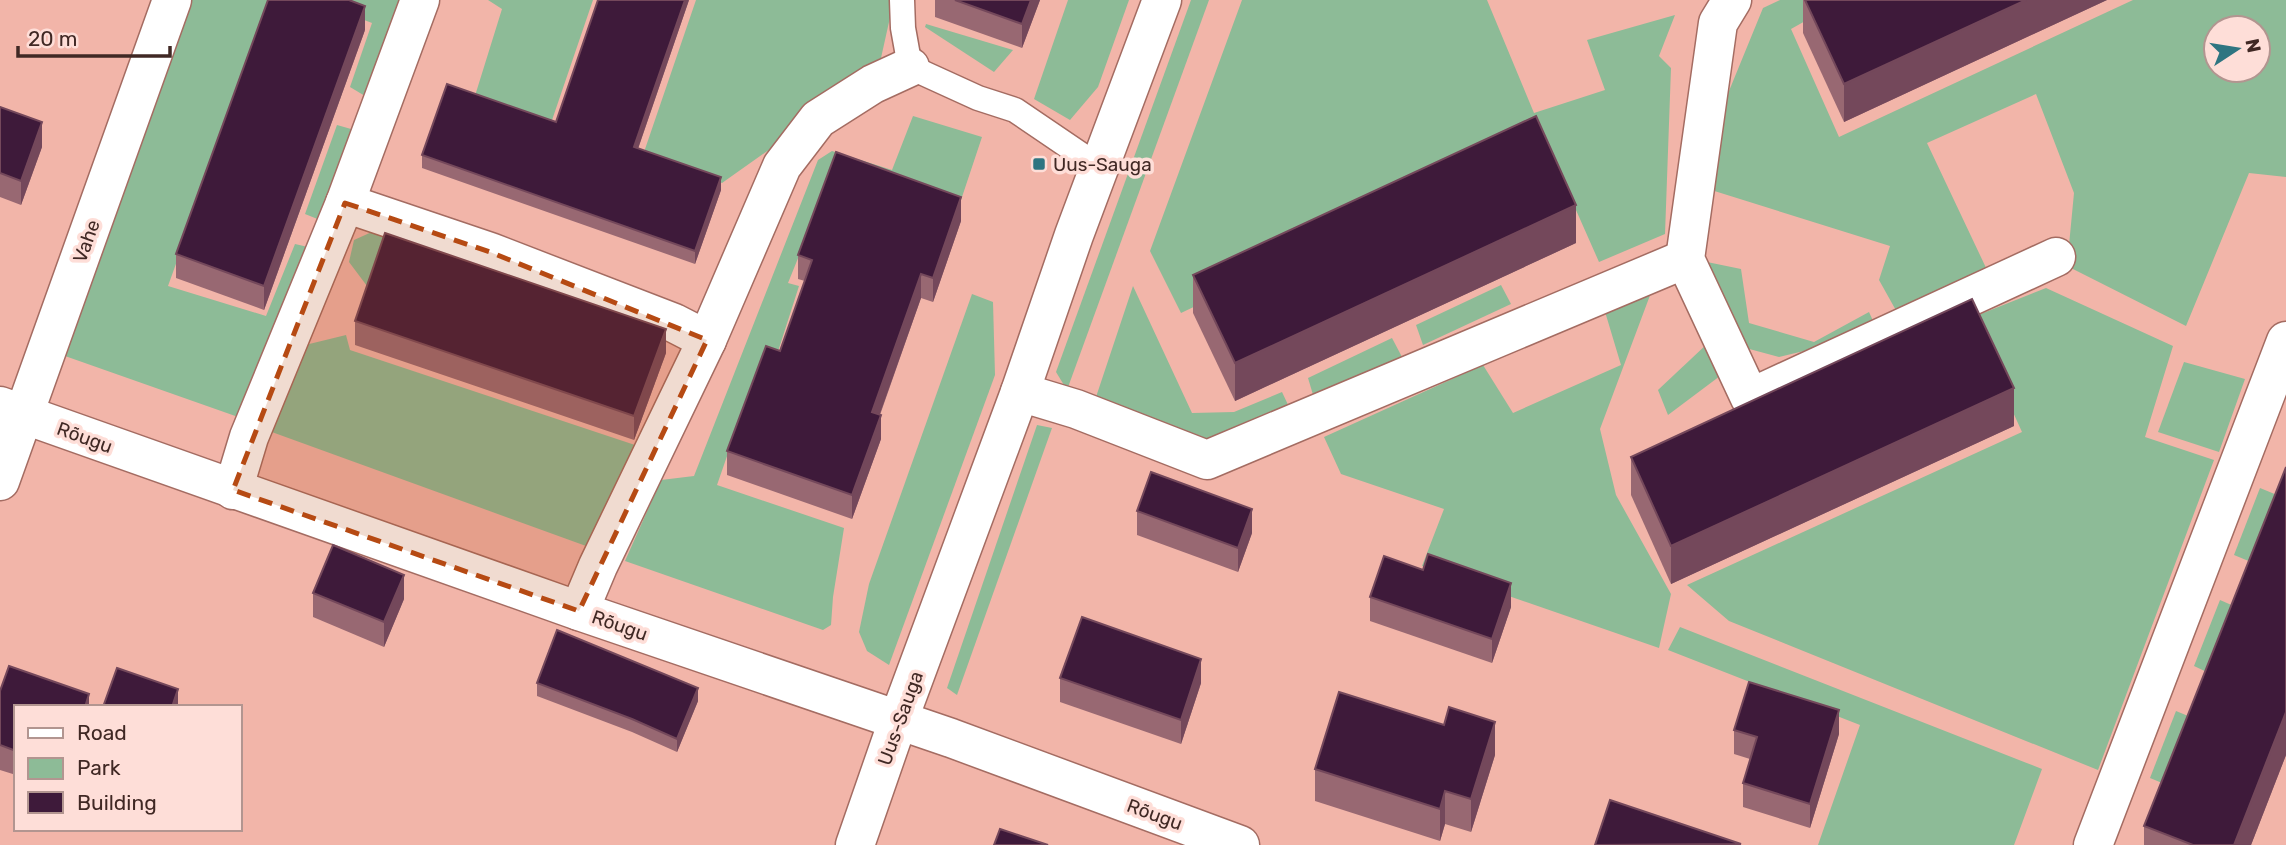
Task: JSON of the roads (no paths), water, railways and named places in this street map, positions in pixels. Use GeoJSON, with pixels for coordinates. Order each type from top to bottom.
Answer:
{"type":"FeatureCollection","features":[{"type":"Feature","properties":{"kind":"street","name":"Vahe"},"geometry":{"type":"LineString","coordinates":[[0,481],[12,410],[172,0]]}},
{"type":"Feature","properties":{"kind":"street"},"geometry":{"type":"LineString","coordinates":[[233,489],[249,437],[345,203],[420,0]]}},
{"type":"Feature","properties":{"kind":"street","name":"Uus-Sauga"},"geometry":{"type":"LineString","coordinates":[[855,845],[1162,0]]}},
{"type":"Feature","properties":{"kind":"street"},"geometry":{"type":"LineString","coordinates":[[1732,0],[1718,23],[1685,259],[1750,398],[2056,257]]}},
{"type":"Feature","properties":{"kind":"street"},"geometry":{"type":"LineString","coordinates":[[579,611],[707,340],[782,166],[818,119],[873,84],[910,67]]}},
{"type":"Feature","properties":{"kind":"street"},"geometry":{"type":"LineString","coordinates":[[345,203],[490,251],[674,323],[707,340]]}},
{"type":"Feature","properties":{"kind":"street"},"geometry":{"type":"LineString","coordinates":[[1020,392],[1076,409],[1207,460],[1685,259]]}},
{"type":"Feature","properties":{"kind":"street"},"geometry":{"type":"LineString","coordinates":[[2093,845],[2286,341]]}},
{"type":"Feature","properties":{"kind":"street","name":"Rõugu"},"geometry":{"type":"LineString","coordinates":[[12,410],[579,611],[951,738],[1240,845]]}},
{"type":"Feature","properties":{"kind":"lane"},"geometry":{"type":"LineString","coordinates":[[902,0],[903,27],[910,67],[978,98],[1015,110],[1100,167]]}},
{"type":"Feature","properties":{"kind":"place","name":"Uus-Sauga"},"geometry":{"type":"Point","coordinates":[1039,164]}}]}
